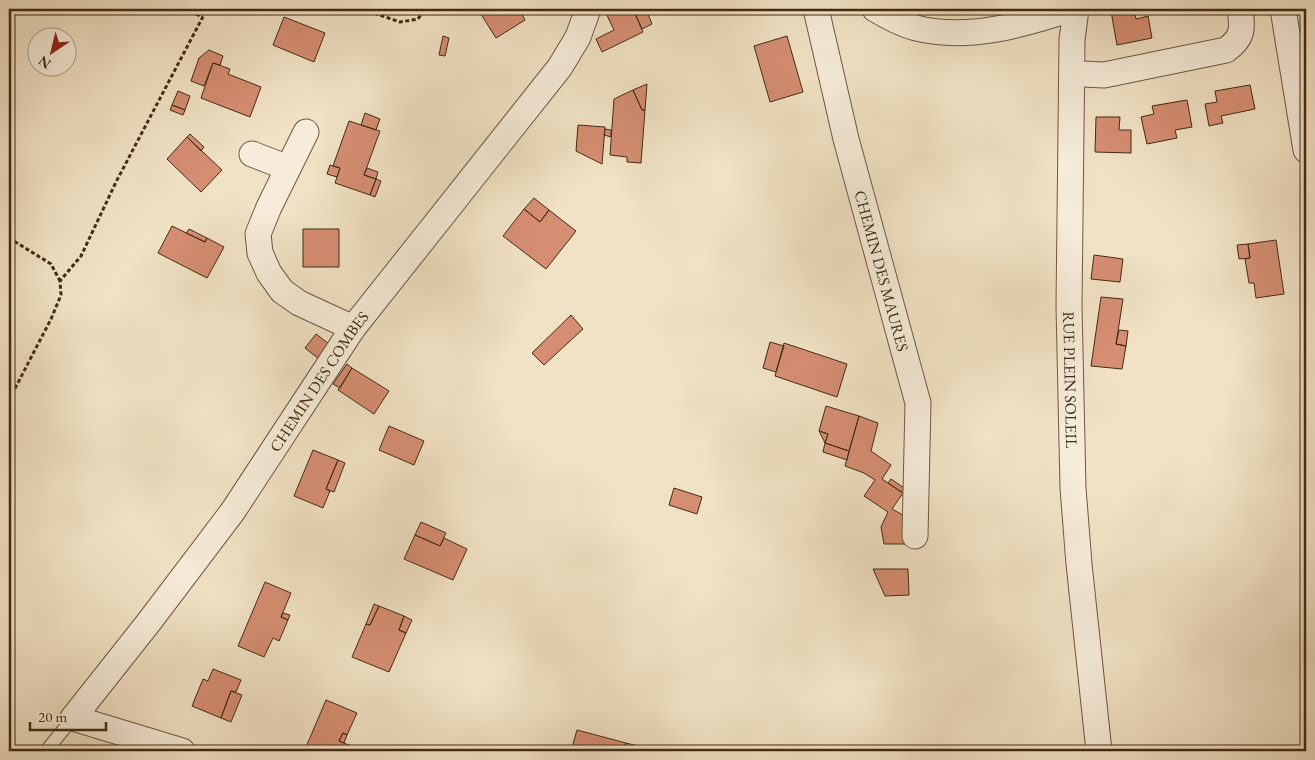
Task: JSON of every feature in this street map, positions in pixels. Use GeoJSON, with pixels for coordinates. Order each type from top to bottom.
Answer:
{"type":"FeatureCollection","features":[{"type":"Feature","properties":{"kind":"street","name":"CHEMIN DES COMBES"},"geometry":{"type":"LineString","coordinates":[[73,718],[233,511],[353,328],[560,67],[578,37],[588,9]]}},
{"type":"Feature","properties":{"kind":"street","name":"CHEMIN DES MAURES"},"geometry":{"type":"LineString","coordinates":[[816,9],[846,139],[918,403],[915,536]]}},
{"type":"Feature","properties":{"kind":"street"},"geometry":{"type":"LineString","coordinates":[[875,9],[890,18],[915,28],[940,32],[969,32],[1047,17],[1071,9]]}},
{"type":"Feature","properties":{"kind":"street","name":"RUE PLEIN SOLEIL"},"geometry":{"type":"LineString","coordinates":[[1076,9],[1072,40],[1069,306],[1073,488],[1079,564],[1099,751]]}},
{"type":"Feature","properties":{"kind":"street"},"geometry":{"type":"LineString","coordinates":[[1072,72],[1104,75],[1226,50],[1236,43],[1241,33],[1240,9]]}},
{"type":"Feature","properties":{"kind":"street"},"geometry":{"type":"LineString","coordinates":[[1283,9],[1306,150]]}},
{"type":"Feature","properties":{"kind":"street"},"geometry":{"type":"LineString","coordinates":[[306,132],[269,207],[258,234],[260,254],[269,273],[282,291],[299,303],[353,328]]}},
{"type":"Feature","properties":{"kind":"street"},"geometry":{"type":"LineString","coordinates":[[252,154],[288,168]]}},
{"type":"Feature","properties":{"kind":"street"},"geometry":{"type":"LineString","coordinates":[[73,718],[182,751]]}},
{"type":"Feature","properties":{"kind":"lane","name":"CHEMIN DES COMBES"},"geometry":{"type":"LineString","coordinates":[[46,751],[73,718]]}},
{"type":"Feature","properties":{"kind":"path"},"geometry":{"type":"LineString","coordinates":[[184,9],[203,17]]}},
{"type":"Feature","properties":{"kind":"path"},"geometry":{"type":"LineString","coordinates":[[60,281],[81,256],[116,182],[207,9]]}},
{"type":"Feature","properties":{"kind":"path"},"geometry":{"type":"LineString","coordinates":[[362,9],[400,22],[418,19],[425,9]]}},
{"type":"Feature","properties":{"kind":"path"},"geometry":{"type":"LineString","coordinates":[[9,238],[51,264],[60,281],[60,295],[51,319],[9,400]]}},
{"type":"Feature","properties":{"kind":"building"},"geometry":{"type":"Polygon","coordinates":[[[482,9],[519,9],[525,20],[496,38],[479,11],[482,9]]]}},
{"type":"Feature","properties":{"kind":"building"},"geometry":{"type":"Polygon","coordinates":[[[610,9],[633,9],[643,32],[602,52],[596,39],[614,30],[605,11],[610,9]]]}},
{"type":"Feature","properties":{"kind":"building"},"geometry":{"type":"Polygon","coordinates":[[[633,9],[646,9],[652,24],[642,29],[633,9]]]}},
{"type":"Feature","properties":{"kind":"building"},"geometry":{"type":"Polygon","coordinates":[[[1134,9],[1136,19],[1148,16],[1152,38],[1117,45],[1111,11],[1134,9]]]}},
{"type":"Feature","properties":{"kind":"building"},"geometry":{"type":"Polygon","coordinates":[[[284,17],[325,33],[314,62],[273,45],[284,17]]]}},
{"type":"Feature","properties":{"kind":"building"},"geometry":{"type":"Polygon","coordinates":[[[443,36],[449,38],[445,56],[439,55],[443,36]]]}},
{"type":"Feature","properties":{"kind":"building"},"geometry":{"type":"Polygon","coordinates":[[[787,36],[803,92],[770,102],[754,46],[787,36]]]}},
{"type":"Feature","properties":{"kind":"building"},"geometry":{"type":"Polygon","coordinates":[[[209,50],[223,56],[220,65],[213,63],[204,86],[191,81],[199,58],[209,50]]]}},
{"type":"Feature","properties":{"kind":"building"},"geometry":{"type":"Polygon","coordinates":[[[213,63],[230,69],[228,74],[261,87],[250,117],[201,98],[213,63]]]}},
{"type":"Feature","properties":{"kind":"building"},"geometry":{"type":"Polygon","coordinates":[[[647,84],[645,110],[642,110],[633,90],[647,84]]]}},
{"type":"Feature","properties":{"kind":"building"},"geometry":{"type":"Polygon","coordinates":[[[1250,85],[1255,109],[1221,116],[1223,123],[1209,126],[1205,104],[1217,102],[1215,91],[1250,85]]]}},
{"type":"Feature","properties":{"kind":"building"},"geometry":{"type":"Polygon","coordinates":[[[633,90],[642,110],[645,110],[641,163],[627,162],[627,157],[610,155],[614,99],[633,90]]]}},
{"type":"Feature","properties":{"kind":"building"},"geometry":{"type":"Polygon","coordinates":[[[178,91],[190,96],[185,110],[172,105],[178,91]]]}},
{"type":"Feature","properties":{"kind":"building"},"geometry":{"type":"Polygon","coordinates":[[[1187,100],[1192,127],[1175,130],[1177,138],[1147,144],[1141,117],[1154,114],[1152,106],[1187,100]]]}},
{"type":"Feature","properties":{"kind":"building"},"geometry":{"type":"Polygon","coordinates":[[[172,105],[185,110],[183,115],[170,110],[172,105]]]}},
{"type":"Feature","properties":{"kind":"building"},"geometry":{"type":"Polygon","coordinates":[[[365,113],[380,119],[376,130],[361,125],[365,113]]]}},
{"type":"Feature","properties":{"kind":"building"},"geometry":{"type":"Polygon","coordinates":[[[1096,117],[1120,117],[1119,130],[1131,130],[1131,153],[1095,152],[1096,117]]]}},
{"type":"Feature","properties":{"kind":"building"},"geometry":{"type":"Polygon","coordinates":[[[349,121],[380,131],[364,175],[376,179],[370,195],[335,183],[340,168],[333,166],[349,121]]]}},
{"type":"Feature","properties":{"kind":"building"},"geometry":{"type":"Polygon","coordinates":[[[578,125],[605,127],[602,164],[576,151],[578,125]]]}},
{"type":"Feature","properties":{"kind":"building"},"geometry":{"type":"Polygon","coordinates":[[[605,129],[611,130],[611,137],[604,135],[605,129]]]}},
{"type":"Feature","properties":{"kind":"building"},"geometry":{"type":"Polygon","coordinates":[[[190,134],[204,147],[201,151],[187,137],[190,134]]]}},
{"type":"Feature","properties":{"kind":"building"},"geometry":{"type":"Polygon","coordinates":[[[187,137],[222,170],[201,192],[167,159],[187,137]]]}},
{"type":"Feature","properties":{"kind":"building"},"geometry":{"type":"Polygon","coordinates":[[[330,165],[340,168],[337,177],[327,174],[330,165]]]}},
{"type":"Feature","properties":{"kind":"building"},"geometry":{"type":"Polygon","coordinates":[[[367,168],[378,172],[376,179],[364,175],[367,168]]]}},
{"type":"Feature","properties":{"kind":"building"},"geometry":{"type":"Polygon","coordinates":[[[376,179],[381,181],[375,197],[370,195],[376,179]]]}},
{"type":"Feature","properties":{"kind":"building"},"geometry":{"type":"Polygon","coordinates":[[[534,198],[549,210],[540,222],[524,209],[534,198]]]}},
{"type":"Feature","properties":{"kind":"building"},"geometry":{"type":"Polygon","coordinates":[[[524,209],[540,222],[549,210],[576,231],[546,269],[503,236],[524,209]]]}},
{"type":"Feature","properties":{"kind":"building"},"geometry":{"type":"Polygon","coordinates":[[[172,226],[205,242],[207,238],[224,247],[207,278],[158,253],[172,226]]]}},
{"type":"Feature","properties":{"kind":"building"},"geometry":{"type":"Polygon","coordinates":[[[189,229],[207,238],[205,242],[186,233],[189,229]]]}},
{"type":"Feature","properties":{"kind":"building"},"geometry":{"type":"Polygon","coordinates":[[[303,229],[339,229],[339,267],[303,267],[303,229]]]}},
{"type":"Feature","properties":{"kind":"building"},"geometry":{"type":"Polygon","coordinates":[[[1276,240],[1284,294],[1256,298],[1254,283],[1249,283],[1245,259],[1250,258],[1248,244],[1276,240]]]}},
{"type":"Feature","properties":{"kind":"building"},"geometry":{"type":"Polygon","coordinates":[[[1248,244],[1250,258],[1239,259],[1237,245],[1248,244]]]}},
{"type":"Feature","properties":{"kind":"building"},"geometry":{"type":"Polygon","coordinates":[[[1094,255],[1123,259],[1120,282],[1091,279],[1094,255]]]}},
{"type":"Feature","properties":{"kind":"building"},"geometry":{"type":"Polygon","coordinates":[[[1101,297],[1123,299],[1116,344],[1126,346],[1122,369],[1091,366],[1101,297]]]}},
{"type":"Feature","properties":{"kind":"building"},"geometry":{"type":"Polygon","coordinates":[[[571,315],[583,329],[544,365],[532,353],[571,315]]]}},
{"type":"Feature","properties":{"kind":"building"},"geometry":{"type":"Polygon","coordinates":[[[1119,330],[1128,331],[1126,346],[1116,344],[1119,330]]]}},
{"type":"Feature","properties":{"kind":"building"},"geometry":{"type":"Polygon","coordinates":[[[316,334],[329,344],[319,359],[305,348],[316,334]]]}},
{"type":"Feature","properties":{"kind":"building"},"geometry":{"type":"Polygon","coordinates":[[[770,342],[784,346],[776,372],[763,368],[770,342]]]}},
{"type":"Feature","properties":{"kind":"building"},"geometry":{"type":"Polygon","coordinates":[[[784,343],[847,364],[837,397],[775,376],[784,343]]]}},
{"type":"Feature","properties":{"kind":"building"},"geometry":{"type":"Polygon","coordinates":[[[347,364],[352,368],[340,388],[333,384],[347,364]]]}},
{"type":"Feature","properties":{"kind":"building"},"geometry":{"type":"Polygon","coordinates":[[[352,368],[389,391],[374,414],[338,390],[352,368]]]}},
{"type":"Feature","properties":{"kind":"building"},"geometry":{"type":"Polygon","coordinates":[[[826,406],[859,416],[849,451],[825,443],[828,434],[819,431],[826,406]]]}},
{"type":"Feature","properties":{"kind":"building"},"geometry":{"type":"Polygon","coordinates":[[[859,416],[878,423],[871,451],[891,465],[882,479],[903,493],[892,509],[903,515],[907,544],[884,544],[881,527],[888,512],[864,496],[875,480],[864,473],[845,466],[859,416]]]}},
{"type":"Feature","properties":{"kind":"building"},"geometry":{"type":"Polygon","coordinates":[[[389,426],[424,441],[414,465],[379,450],[389,426]]]}},
{"type":"Feature","properties":{"kind":"building"},"geometry":{"type":"Polygon","coordinates":[[[819,431],[828,434],[825,443],[819,431]]]}},
{"type":"Feature","properties":{"kind":"building"},"geometry":{"type":"Polygon","coordinates":[[[825,443],[849,451],[847,460],[823,452],[825,443]]]}},
{"type":"Feature","properties":{"kind":"building"},"geometry":{"type":"Polygon","coordinates":[[[313,450],[338,460],[326,489],[330,491],[323,508],[294,496],[313,450]]]}},
{"type":"Feature","properties":{"kind":"building"},"geometry":{"type":"Polygon","coordinates":[[[338,460],[345,463],[334,492],[326,489],[338,460]]]}},
{"type":"Feature","properties":{"kind":"building"},"geometry":{"type":"Polygon","coordinates":[[[891,479],[904,488],[901,492],[888,483],[891,479]]]}},
{"type":"Feature","properties":{"kind":"building"},"geometry":{"type":"Polygon","coordinates":[[[674,488],[702,497],[697,514],[669,505],[674,488]]]}},
{"type":"Feature","properties":{"kind":"building"},"geometry":{"type":"Polygon","coordinates":[[[421,522],[446,533],[440,546],[415,535],[421,522]]]}},
{"type":"Feature","properties":{"kind":"building"},"geometry":{"type":"Polygon","coordinates":[[[415,535],[440,546],[444,538],[467,549],[453,580],[404,559],[415,535]]]}},
{"type":"Feature","properties":{"kind":"building"},"geometry":{"type":"Polygon","coordinates":[[[873,569],[908,569],[909,595],[885,596],[873,569]]]}},
{"type":"Feature","properties":{"kind":"building"},"geometry":{"type":"Polygon","coordinates":[[[265,582],[291,593],[281,617],[288,620],[279,641],[273,638],[264,657],[238,646],[265,582]]]}},
{"type":"Feature","properties":{"kind":"building"},"geometry":{"type":"Polygon","coordinates":[[[374,604],[379,606],[370,625],[366,624],[374,604]]]}},
{"type":"Feature","properties":{"kind":"building"},"geometry":{"type":"Polygon","coordinates":[[[379,606],[404,616],[399,630],[406,633],[389,672],[352,657],[366,624],[370,625],[379,606]]]}},
{"type":"Feature","properties":{"kind":"building"},"geometry":{"type":"Polygon","coordinates":[[[283,613],[290,615],[288,620],[281,617],[283,613]]]}},
{"type":"Feature","properties":{"kind":"building"},"geometry":{"type":"Polygon","coordinates":[[[404,616],[412,620],[406,633],[399,630],[404,616]]]}},
{"type":"Feature","properties":{"kind":"building"},"geometry":{"type":"Polygon","coordinates":[[[213,669],[241,680],[236,692],[231,691],[221,718],[192,706],[203,679],[208,681],[213,669]]]}},
{"type":"Feature","properties":{"kind":"building"},"geometry":{"type":"Polygon","coordinates":[[[231,691],[242,695],[231,722],[221,718],[231,691]]]}},
{"type":"Feature","properties":{"kind":"building"},"geometry":{"type":"Polygon","coordinates":[[[326,700],[357,713],[347,735],[343,733],[339,741],[356,748],[355,751],[316,751],[306,747],[326,700]]]}},
{"type":"Feature","properties":{"kind":"building"},"geometry":{"type":"Polygon","coordinates":[[[577,730],[626,743],[624,751],[571,751],[577,730]]]}},
{"type":"Feature","properties":{"kind":"building"},"geometry":{"type":"Polygon","coordinates":[[[343,733],[347,735],[344,743],[339,741],[343,733]]]}},
{"type":"Feature","properties":{"kind":"building"},"geometry":{"type":"Polygon","coordinates":[[[626,743],[642,747],[641,751],[624,751],[626,743]]]}}]}
